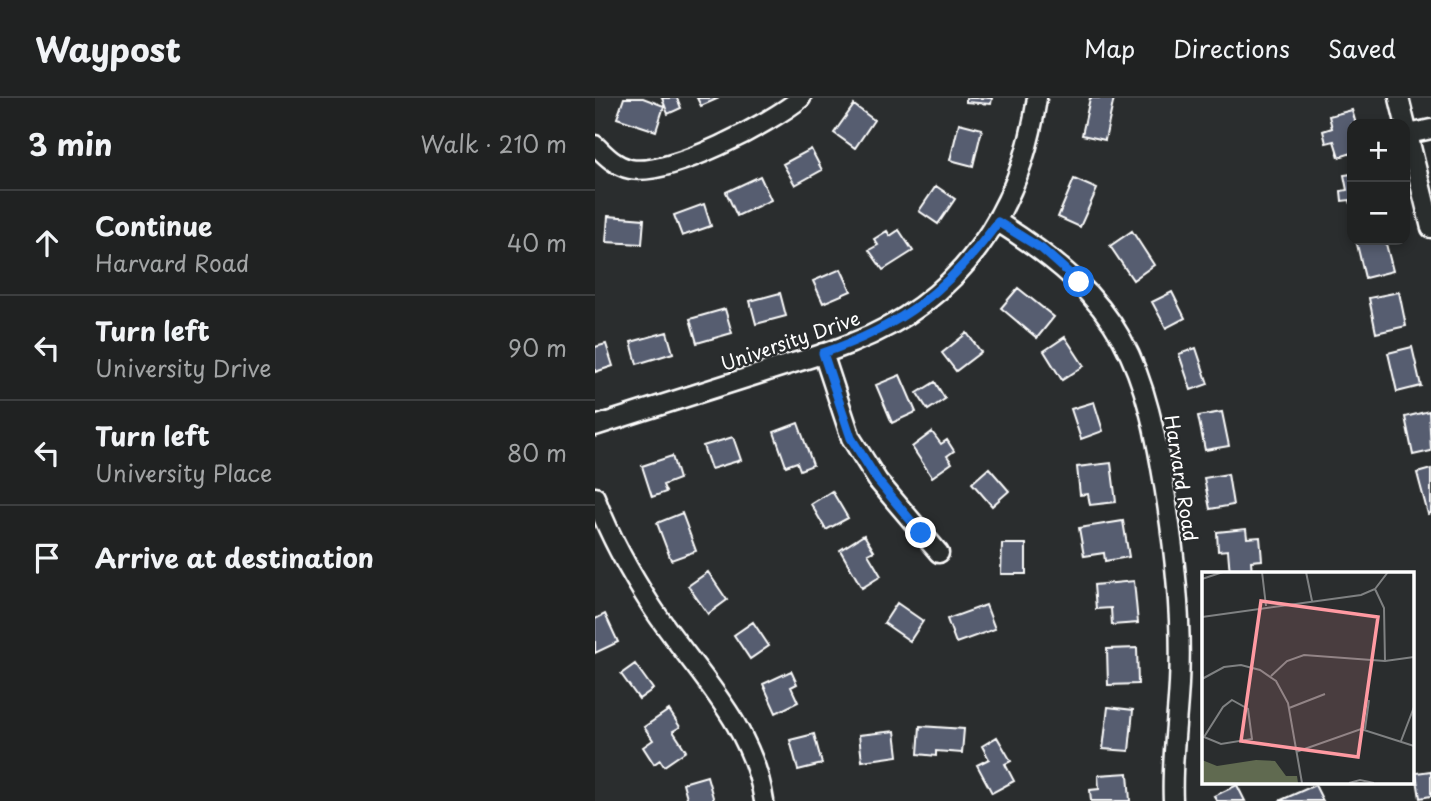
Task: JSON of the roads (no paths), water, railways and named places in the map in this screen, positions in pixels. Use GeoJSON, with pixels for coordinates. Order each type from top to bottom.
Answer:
{"type":"FeatureCollection","features":[{"type":"Feature","properties":{"kind":"street"},"geometry":{"type":"LineString","coordinates":[[595,145],[621,167],[641,170],[667,166],[728,139],[787,109],[801,98]]}},
{"type":"Feature","properties":{"kind":"street","name":"University Drive"},"geometry":{"type":"LineString","coordinates":[[595,426],[823,353],[882,329],[929,300],[973,256],[998,222],[1027,152],[1037,98]]}},
{"type":"Feature","properties":{"kind":"street"},"geometry":{"type":"LineString","coordinates":[[1399,98],[1405,119]]}},
{"type":"Feature","properties":{"kind":"street"},"geometry":{"type":"LineString","coordinates":[[1410,134],[1431,129]]}},
{"type":"Feature","properties":{"kind":"street"},"geometry":{"type":"LineString","coordinates":[[1410,138],[1431,228]]}},
{"type":"Feature","properties":{"kind":"street","name":"Harvard Road"},"geometry":{"type":"LineString","coordinates":[[998,222],[1042,249],[1079,282],[1098,304],[1132,355],[1146,396],[1155,431],[1177,589],[1179,684],[1173,801]]}},
{"type":"Feature","properties":{"kind":"street"},"geometry":{"type":"LineString","coordinates":[[823,353],[851,438],[878,481],[939,553]]}},
{"type":"Feature","properties":{"kind":"street"},"geometry":{"type":"LineString","coordinates":[[595,497],[623,556],[653,608],[721,697],[737,723],[757,770],[764,801]]}}]}
